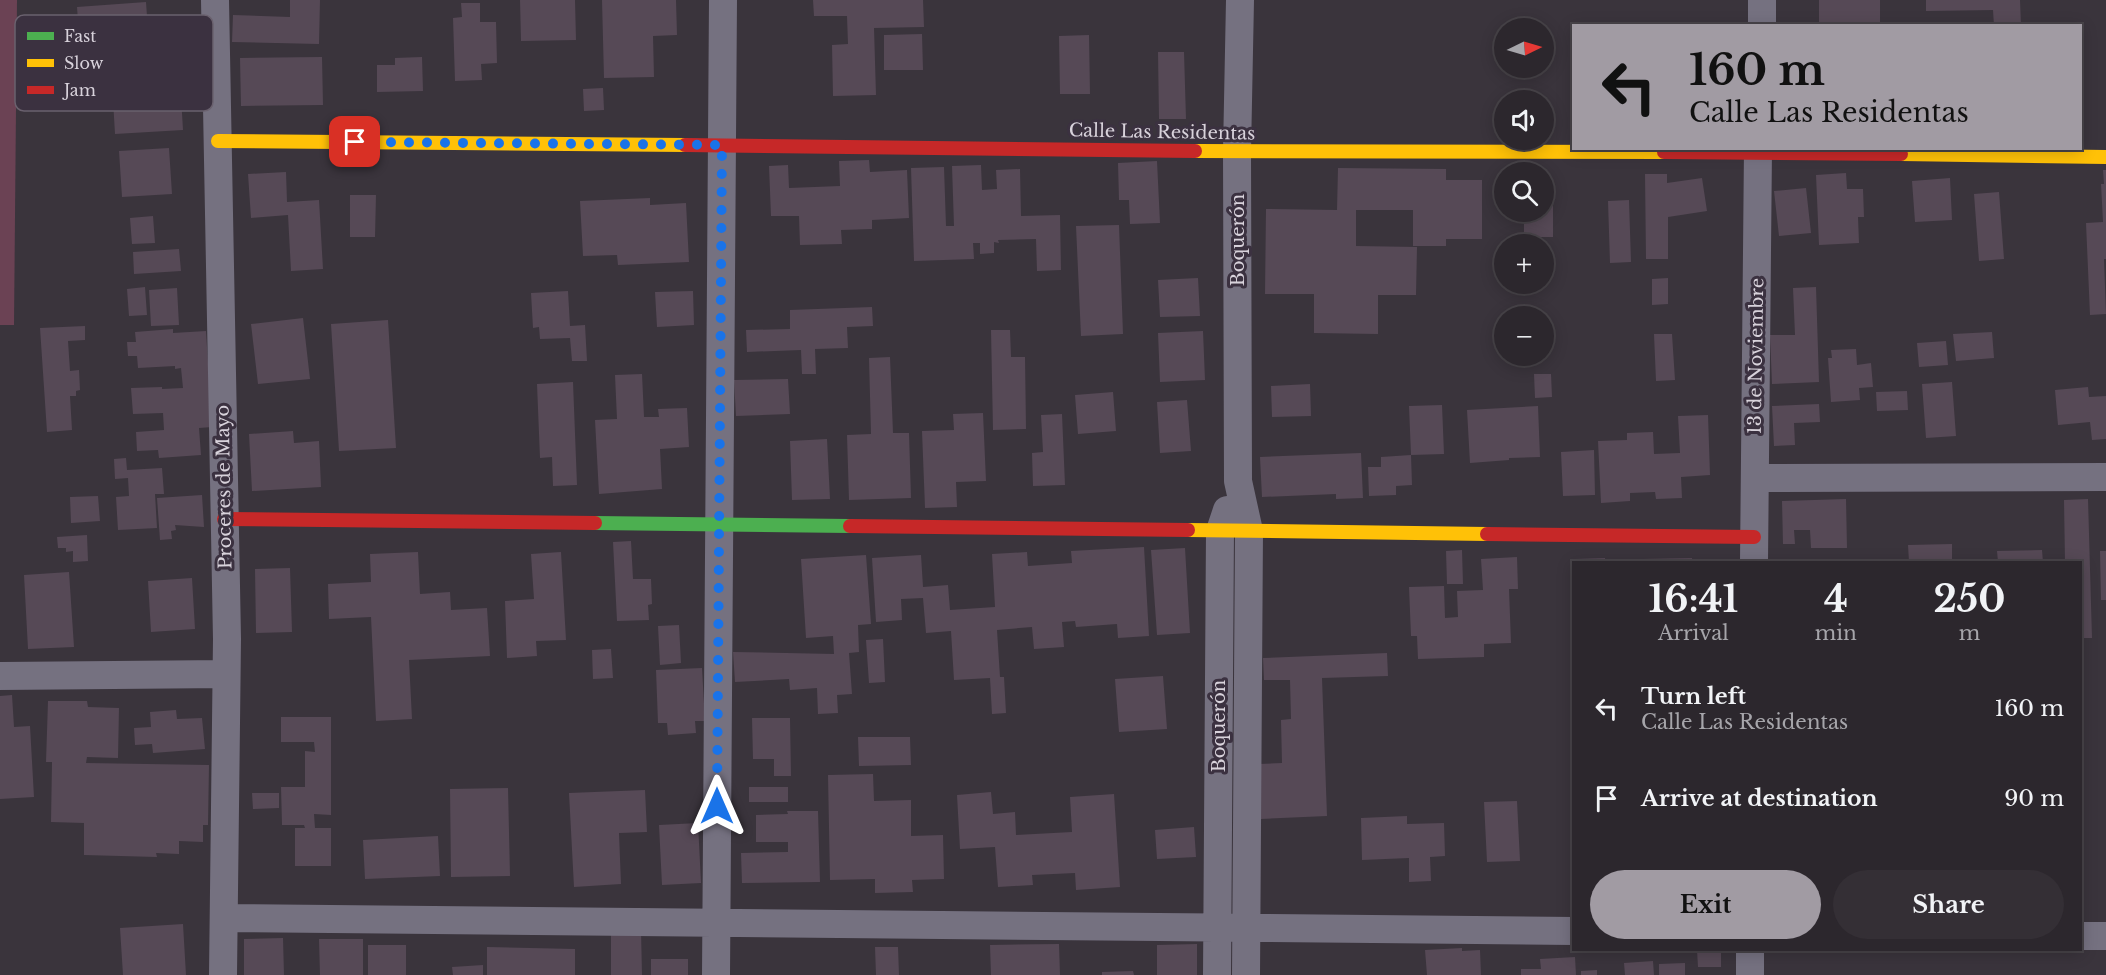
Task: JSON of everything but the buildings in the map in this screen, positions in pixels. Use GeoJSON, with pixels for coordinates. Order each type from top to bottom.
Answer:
{"type":"FeatureCollection","features":[{"type":"Feature","properties":{"kind":"street","name":"Proceres de Mayo"},"geometry":{"type":"LineString","coordinates":[[215,0],[226,674],[224,975]]}},
{"type":"Feature","properties":{"kind":"street"},"geometry":{"type":"LineString","coordinates":[[716,975],[723,0]]}},
{"type":"Feature","properties":{"kind":"street","name":"Boquerón"},"geometry":{"type":"LineString","coordinates":[[1240,0],[1237,152],[1238,481],[1249,531],[1246,975]]}},
{"type":"Feature","properties":{"kind":"street"},"geometry":{"type":"LineString","coordinates":[[1762,0],[1762,24]]}},
{"type":"Feature","properties":{"kind":"street","name":"Calle Las Residentas"},"geometry":{"type":"LineString","coordinates":[[218,141],[1237,152],[1758,150],[2106,157]]}},
{"type":"Feature","properties":{"kind":"street","name":"13 de Noviembre"},"geometry":{"type":"LineString","coordinates":[[1754,550],[1758,150]]}},
{"type":"Feature","properties":{"kind":"street"},"geometry":{"type":"LineString","coordinates":[[1755,478],[2106,477]]}},
{"type":"Feature","properties":{"kind":"street","name":"Boquerón"},"geometry":{"type":"LineString","coordinates":[[1217,975],[1220,531],[1238,481]]}},
{"type":"Feature","properties":{"kind":"street"},"geometry":{"type":"LineString","coordinates":[[224,519],[1249,531],[1754,550]]}},
{"type":"Feature","properties":{"kind":"street"},"geometry":{"type":"LineString","coordinates":[[0,676],[226,674]]}},
{"type":"Feature","properties":{"kind":"street"},"geometry":{"type":"LineString","coordinates":[[224,918],[1572,931]]}},
{"type":"Feature","properties":{"kind":"street"},"geometry":{"type":"LineString","coordinates":[[2082,936],[2106,936]]}},
{"type":"Feature","properties":{"kind":"street"},"geometry":{"type":"LineString","coordinates":[[1750,951],[1750,975]]}},
{"type":"Feature","properties":{"kind":"shaded area"},"geometry":{"type":"Polygon","coordinates":[[[0,0],[17,0],[17,15],[15,15],[14,325],[0,325],[0,0]]]}},
{"type":"Feature","properties":{"kind":"traffic: fast"},"geometry":{"type":"LineString","coordinates":[[595,523],[850,526]]}},
{"type":"Feature","properties":{"kind":"traffic: slow"},"geometry":{"type":"LineString","coordinates":[[218,141],[685,145]]}},
{"type":"Feature","properties":{"kind":"traffic: slow"},"geometry":{"type":"LineString","coordinates":[[1195,151],[1664,152]]}},
{"type":"Feature","properties":{"kind":"traffic: slow"},"geometry":{"type":"LineString","coordinates":[[1901,154],[2106,157]]}},
{"type":"Feature","properties":{"kind":"traffic: slow"},"geometry":{"type":"LineString","coordinates":[[1188,530],[1487,534]]}},
{"type":"Feature","properties":{"kind":"traffic: jam"},"geometry":{"type":"LineString","coordinates":[[685,145],[1195,151]]}},
{"type":"Feature","properties":{"kind":"traffic: jam"},"geometry":{"type":"LineString","coordinates":[[1664,152],[1901,154]]}},
{"type":"Feature","properties":{"kind":"traffic: jam"},"geometry":{"type":"LineString","coordinates":[[224,519],[595,523]]}},
{"type":"Feature","properties":{"kind":"traffic: jam"},"geometry":{"type":"LineString","coordinates":[[850,526],[1188,530]]}},
{"type":"Feature","properties":{"kind":"traffic: jam"},"geometry":{"type":"LineString","coordinates":[[1487,534],[1754,537]]}},
{"type":"Feature","properties":{"kind":"route"},"geometry":{"type":"LineString","coordinates":[[355,142],[722,145],[717,806]]}}]}
